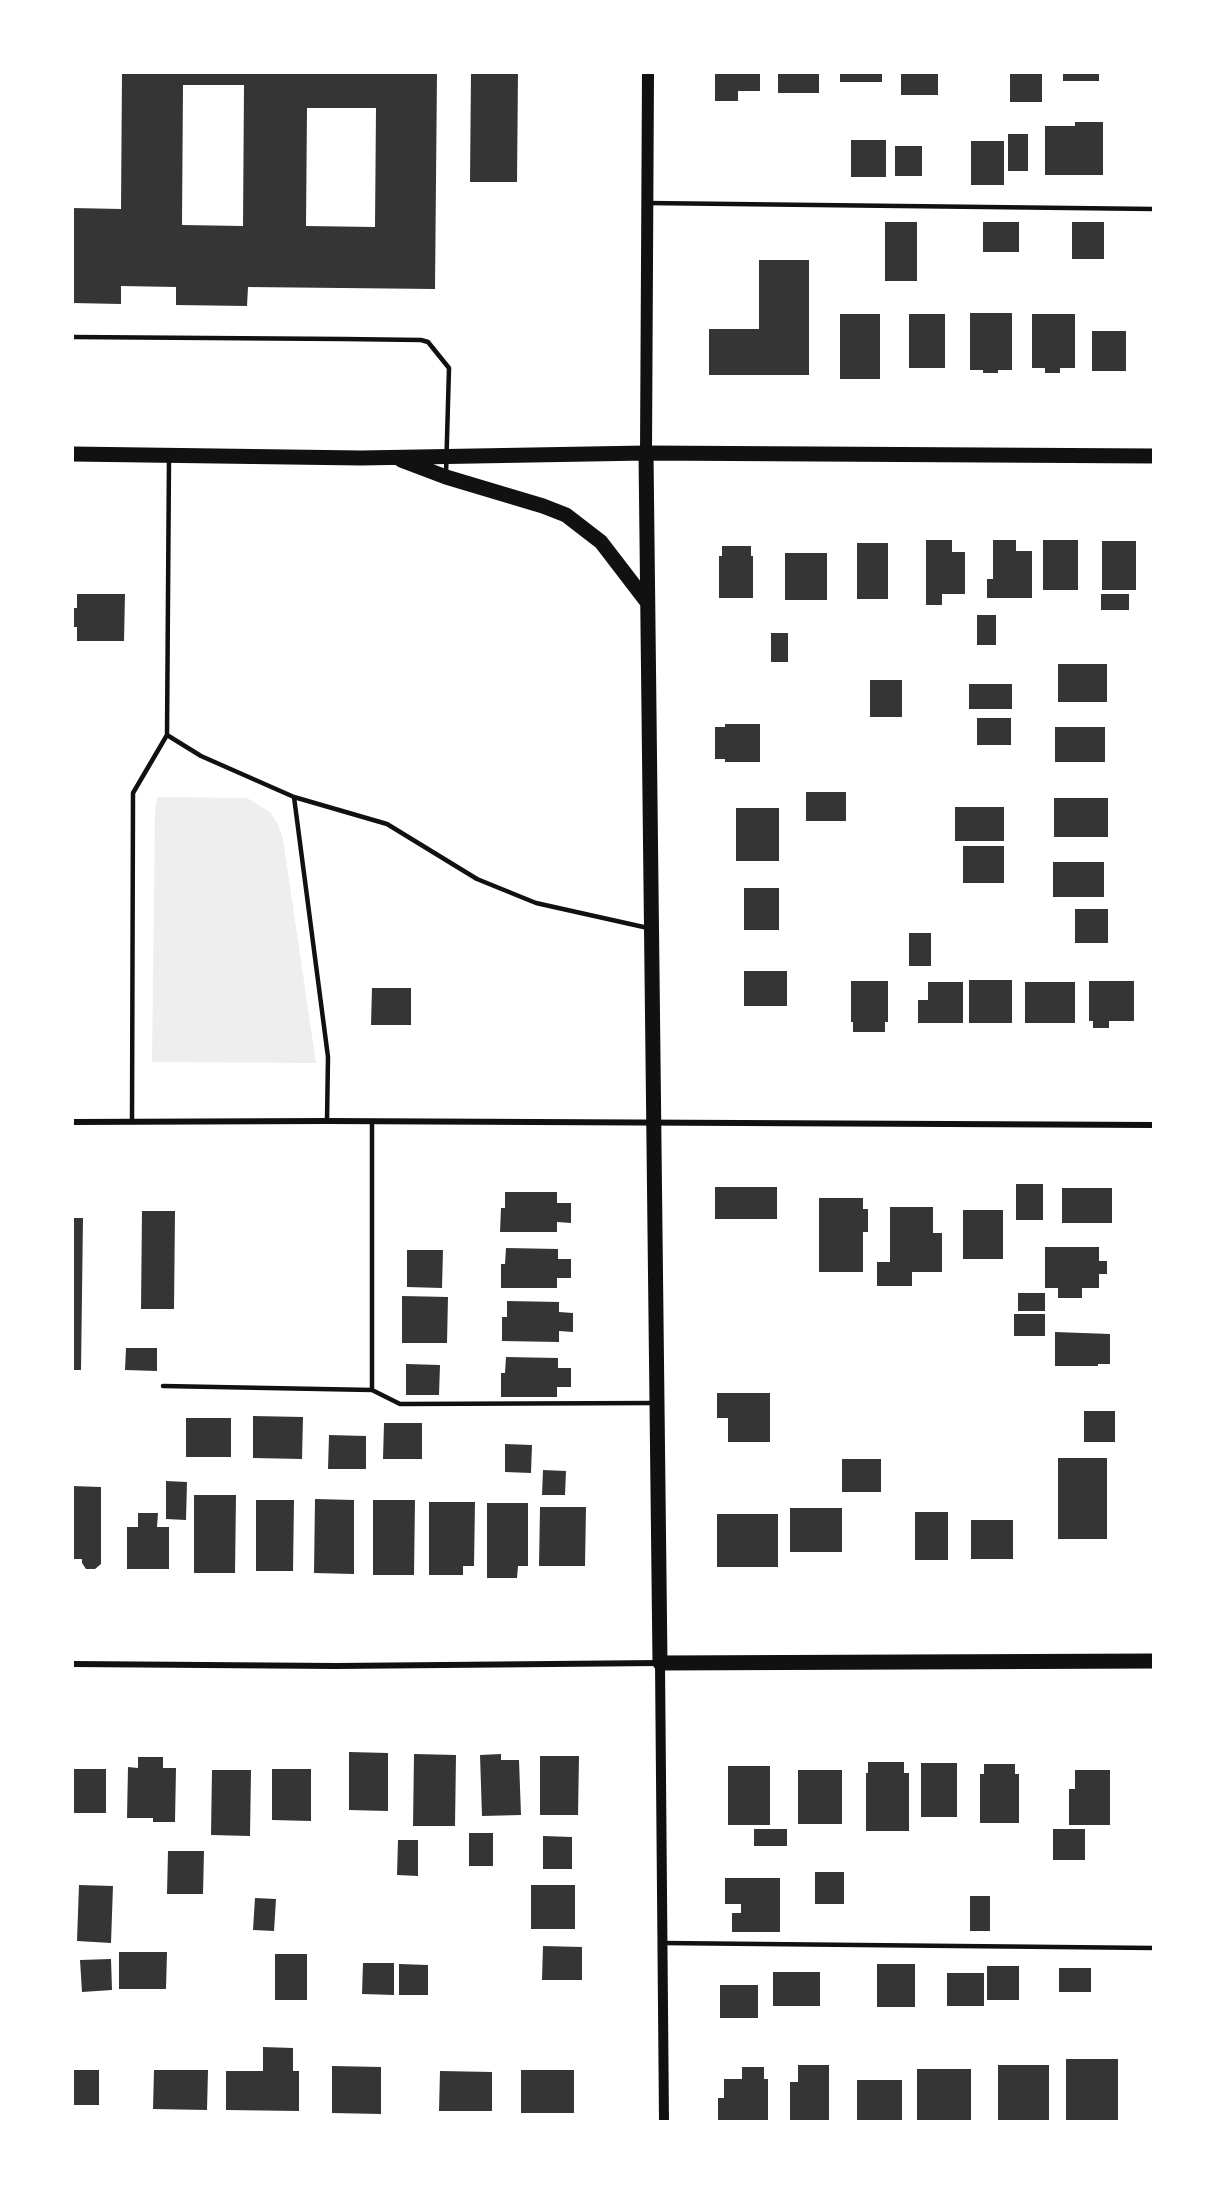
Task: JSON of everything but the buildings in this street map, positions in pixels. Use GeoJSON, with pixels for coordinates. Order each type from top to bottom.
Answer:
{"type":"FeatureCollection","features":[{"type":"Feature","properties":{"kind":"main road"},"geometry":{"type":"LineString","coordinates":[[648,72],[647,602],[660,1663],[1154,1661]]}},
{"type":"Feature","properties":{"kind":"main road"},"geometry":{"type":"LineString","coordinates":[[72,454],[395,457],[646,453],[1154,456]]}},
{"type":"Feature","properties":{"kind":"main road"},"geometry":{"type":"LineString","coordinates":[[395,457],[446,477],[566,515],[601,542],[647,602]]}},
{"type":"Feature","properties":{"kind":"street"},"geometry":{"type":"LineString","coordinates":[[72,1122],[372,1121],[1154,1125]]}},
{"type":"Feature","properties":{"kind":"street"},"geometry":{"type":"LineString","coordinates":[[72,1664],[348,1666],[660,1663],[664,2122]]}},
{"type":"Feature","properties":{"kind":"lane"},"geometry":{"type":"LineString","coordinates":[[647,203],[1154,209]]}},
{"type":"Feature","properties":{"kind":"lane"},"geometry":{"type":"LineString","coordinates":[[72,337],[421,340],[428,342],[448,368],[446,477]]}},
{"type":"Feature","properties":{"kind":"lane"},"geometry":{"type":"LineString","coordinates":[[132,1122],[133,793],[167,735],[169,455]]}},
{"type":"Feature","properties":{"kind":"lane"},"geometry":{"type":"LineString","coordinates":[[167,735],[201,756],[294,797],[387,824],[477,879],[536,903],[652,929]]}},
{"type":"Feature","properties":{"kind":"lane"},"geometry":{"type":"LineString","coordinates":[[294,797],[328,1057],[327,1121]]}},
{"type":"Feature","properties":{"kind":"lane"},"geometry":{"type":"LineString","coordinates":[[372,1121],[372,1390]]}},
{"type":"Feature","properties":{"kind":"lane"},"geometry":{"type":"LineString","coordinates":[[163,1386],[372,1390],[400,1404],[658,1403]]}},
{"type":"Feature","properties":{"kind":"lane"},"geometry":{"type":"LineString","coordinates":[[663,1943],[1154,1948]]}},
{"type":"Feature","properties":{"kind":"shaded area"},"geometry":{"type":"Polygon","coordinates":[[[157,797],[247,798],[270,812],[278,824],[283,839],[316,1063],[152,1062],[157,797]]]}}]}
